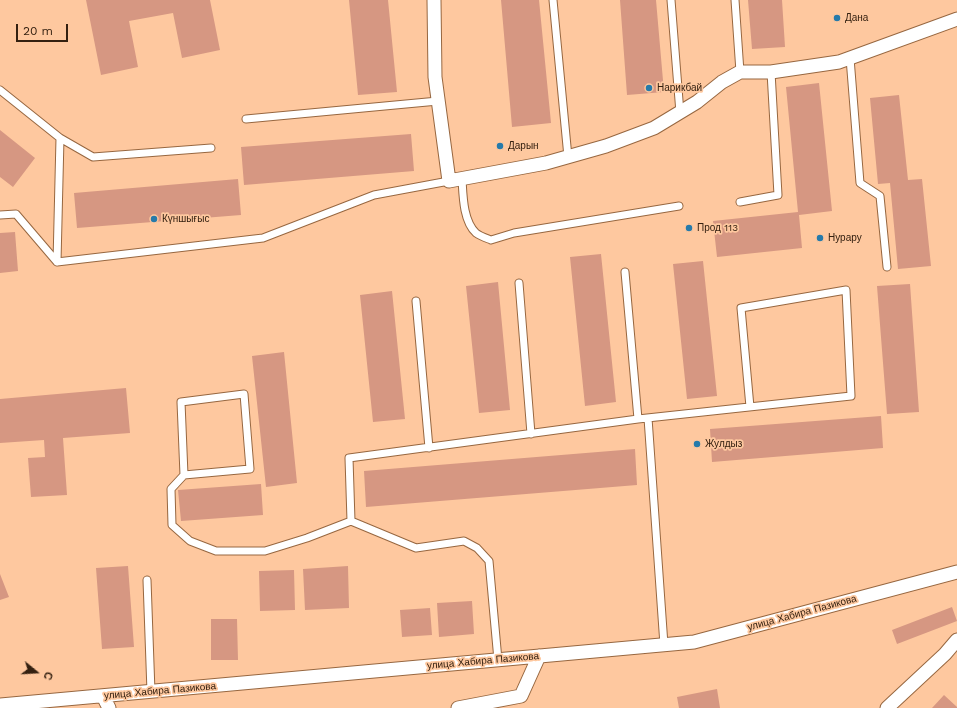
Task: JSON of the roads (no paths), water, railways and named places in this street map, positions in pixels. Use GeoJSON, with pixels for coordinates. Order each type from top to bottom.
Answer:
{"type":"FeatureCollection","features":[{"type":"Feature","properties":{"kind":"street"},"geometry":{"type":"LineString","coordinates":[[434,0],[435,77],[449,181],[546,163],[606,146],[654,128],[697,102],[722,82],[740,72],[770,72],[839,62],[957,19]]}},
{"type":"Feature","properties":{"kind":"street","name":"улица Хабира Пазикова"},"geometry":{"type":"LineString","coordinates":[[0,705],[694,642],[957,572]]}},
{"type":"Feature","properties":{"kind":"street"},"geometry":{"type":"LineString","coordinates":[[887,708],[945,654],[957,640]]}},
{"type":"Feature","properties":{"kind":"street"},"geometry":{"type":"LineString","coordinates":[[458,708],[521,696],[539,656]]}},
{"type":"Feature","properties":{"kind":"street"},"geometry":{"type":"LineString","coordinates":[[103,696],[109,708]]}},
{"type":"Feature","properties":{"kind":"lane"},"geometry":{"type":"LineString","coordinates":[[553,0],[568,157]]}},
{"type":"Feature","properties":{"kind":"lane"},"geometry":{"type":"LineString","coordinates":[[671,0],[680,112]]}},
{"type":"Feature","properties":{"kind":"lane"},"geometry":{"type":"LineString","coordinates":[[735,0],[740,72]]}},
{"type":"Feature","properties":{"kind":"lane"},"geometry":{"type":"LineString","coordinates":[[850,58],[860,183],[880,196],[887,267]]}},
{"type":"Feature","properties":{"kind":"lane"},"geometry":{"type":"LineString","coordinates":[[740,202],[778,195],[770,72]]}},
{"type":"Feature","properties":{"kind":"lane"},"geometry":{"type":"LineString","coordinates":[[0,90],[60,138],[93,157],[211,148]]}},
{"type":"Feature","properties":{"kind":"lane"},"geometry":{"type":"LineString","coordinates":[[246,119],[438,100]]}},
{"type":"Feature","properties":{"kind":"lane"},"geometry":{"type":"LineString","coordinates":[[57,262],[60,138]]}},
{"type":"Feature","properties":{"kind":"lane"},"geometry":{"type":"LineString","coordinates":[[462,179],[465,208],[471,226],[477,234],[491,240],[514,233],[679,206]]}},
{"type":"Feature","properties":{"kind":"lane"},"geometry":{"type":"LineString","coordinates":[[57,262],[263,238],[374,195],[449,181]]}},
{"type":"Feature","properties":{"kind":"lane"},"geometry":{"type":"LineString","coordinates":[[0,215],[16,214],[57,262]]}},
{"type":"Feature","properties":{"kind":"lane"},"geometry":{"type":"LineString","coordinates":[[625,272],[638,419]]}},
{"type":"Feature","properties":{"kind":"lane"},"geometry":{"type":"LineString","coordinates":[[519,283],[531,434]]}},
{"type":"Feature","properties":{"kind":"lane"},"geometry":{"type":"LineString","coordinates":[[351,521],[349,458],[638,419],[750,407],[851,396],[846,290],[740,308],[750,407]]}},
{"type":"Feature","properties":{"kind":"lane"},"geometry":{"type":"LineString","coordinates":[[416,301],[429,448]]}},
{"type":"Feature","properties":{"kind":"lane"},"geometry":{"type":"LineString","coordinates":[[184,475],[181,402],[244,394],[250,469],[184,475],[171,489],[172,525],[190,542],[216,551],[265,551],[307,538],[351,521],[416,548],[464,541],[477,548],[489,561],[498,660]]}},
{"type":"Feature","properties":{"kind":"lane"},"geometry":{"type":"LineString","coordinates":[[648,418],[664,645]]}},
{"type":"Feature","properties":{"kind":"lane"},"geometry":{"type":"LineString","coordinates":[[148,580],[151,692]]}},
{"type":"Feature","properties":{"kind":"place","name":"Дана"},"geometry":{"type":"Point","coordinates":[837,18]}},
{"type":"Feature","properties":{"kind":"place","name":"Нарикбай"},"geometry":{"type":"Point","coordinates":[649,88]}},
{"type":"Feature","properties":{"kind":"place","name":"Дарын"},"geometry":{"type":"Point","coordinates":[500,146]}},
{"type":"Feature","properties":{"kind":"place","name":"Күншығыс"},"geometry":{"type":"Point","coordinates":[154,219]}},
{"type":"Feature","properties":{"kind":"place","name":"Прод 113"},"geometry":{"type":"Point","coordinates":[689,228]}},
{"type":"Feature","properties":{"kind":"place","name":"Нурару"},"geometry":{"type":"Point","coordinates":[820,238]}},
{"type":"Feature","properties":{"kind":"place","name":"Жулдыз"},"geometry":{"type":"Point","coordinates":[697,444]}}]}
